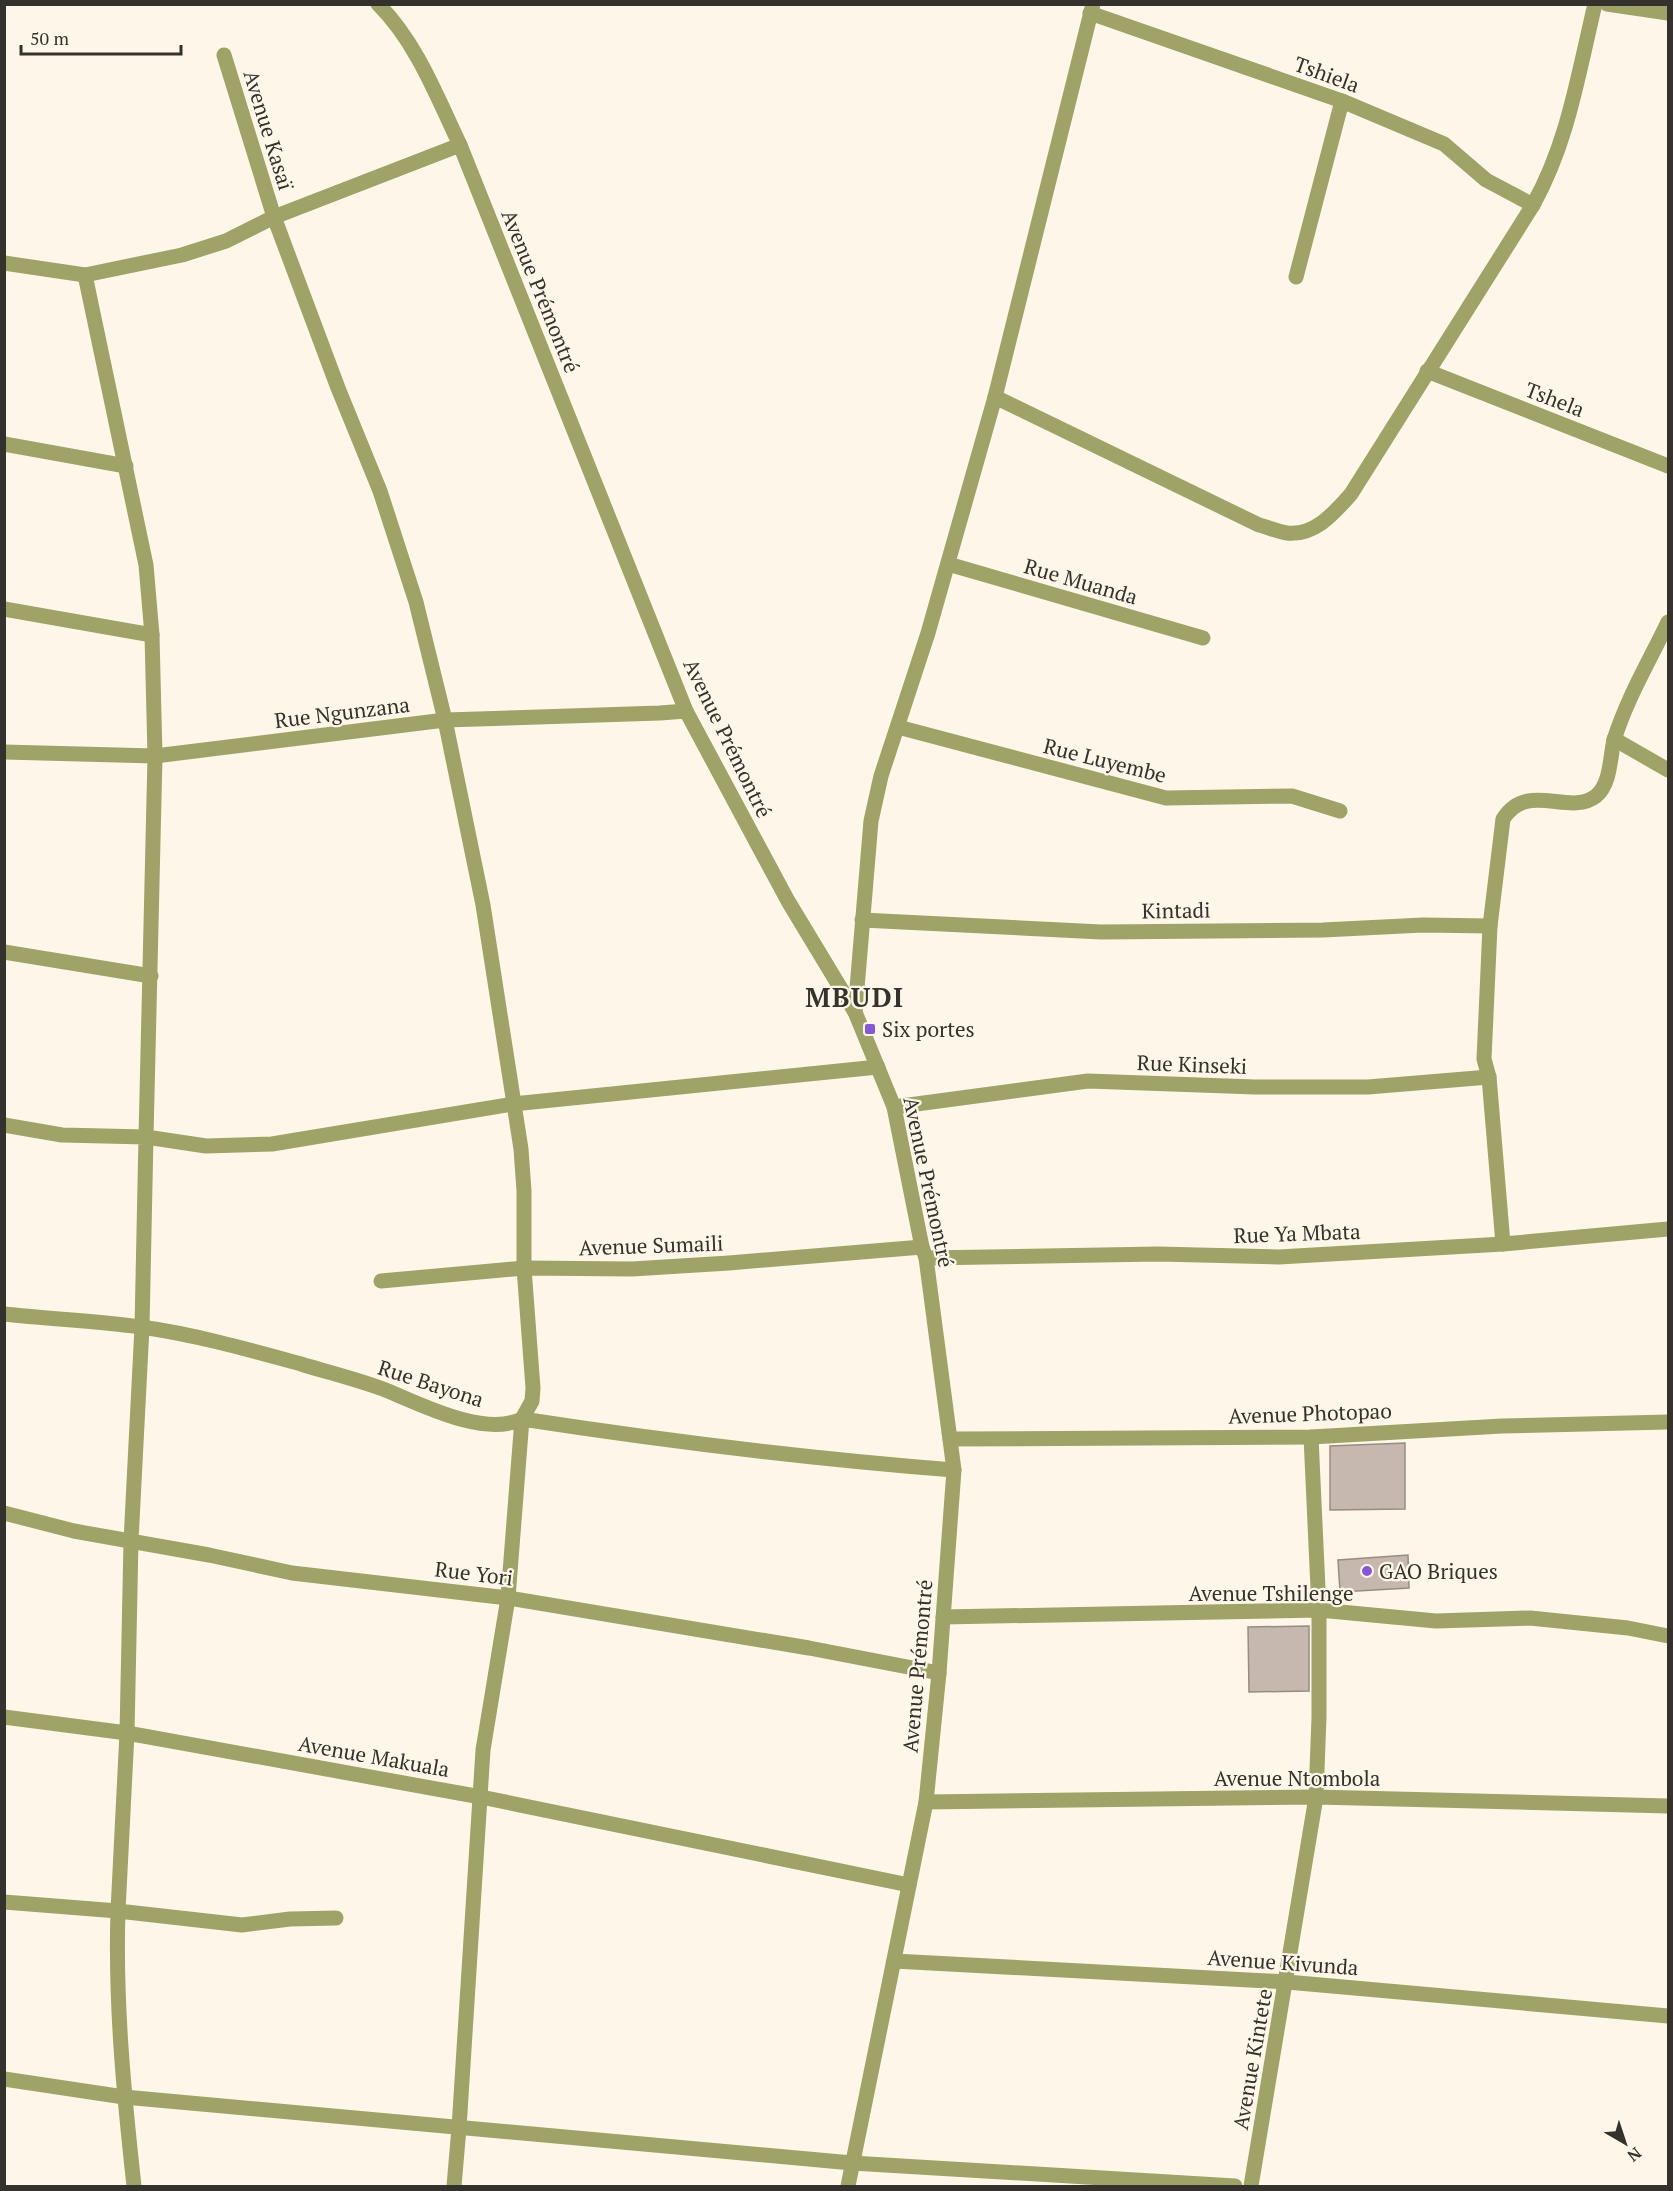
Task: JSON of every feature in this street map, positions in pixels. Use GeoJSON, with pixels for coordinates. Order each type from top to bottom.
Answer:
{"type":"FeatureCollection","features":[{"type":"Feature","properties":{"kind":"street","name":"Avenue Prémontré"},"geometry":{"type":"LineString","coordinates":[[378,4],[403,34],[422,67],[460,145],[686,711],[788,901],[855,1012],[894,1107],[924,1252],[952,1439],[954,1470],[939,1673],[926,1802],[848,2187]]}},
{"type":"Feature","properties":{"kind":"street"},"geometry":{"type":"LineString","coordinates":[[995,397],[1259,525],[1288,533],[1314,529],[1334,513],[1351,494],[1533,206],[1548,178],[1564,138],[1595,4]]}},
{"type":"Feature","properties":{"kind":"street"},"geometry":{"type":"LineString","coordinates":[[1606,4],[1668,13]]}},
{"type":"Feature","properties":{"kind":"street"},"geometry":{"type":"LineString","coordinates":[[855,1012],[871,821],[881,776],[948,564],[995,397],[1091,9]]}},
{"type":"Feature","properties":{"kind":"street","name":"Tshiela"},"geometry":{"type":"LineString","coordinates":[[1091,9],[1342,101],[1444,144],[1486,180],[1533,206]]}},
{"type":"Feature","properties":{"kind":"street","name":"Avenue Kasaï"},"geometry":{"type":"LineString","coordinates":[[224,55],[274,217],[338,388],[380,491],[416,602],[445,720],[483,906],[521,1149],[524,1191],[524,1268],[533,1388],[532,1401],[522,1419],[508,1598],[483,1750],[454,2187]]}},
{"type":"Feature","properties":{"kind":"street"},"geometry":{"type":"LineString","coordinates":[[1296,277],[1342,101]]}},
{"type":"Feature","properties":{"kind":"street"},"geometry":{"type":"LineString","coordinates":[[4,263],[85,275],[182,255],[226,240],[274,217],[460,145]]}},
{"type":"Feature","properties":{"kind":"street"},"geometry":{"type":"LineString","coordinates":[[85,275],[147,565],[152,635],[155,756],[142,1328],[131,1541],[127,1733],[117,1951],[124,2097],[134,2187]]}},
{"type":"Feature","properties":{"kind":"street","name":"Tshela"},"geometry":{"type":"LineString","coordinates":[[1427,371],[1668,466]]}},
{"type":"Feature","properties":{"kind":"street"},"geometry":{"type":"LineString","coordinates":[[4,444],[126,466]]}},
{"type":"Feature","properties":{"kind":"street","name":"Rue Muanda"},"geometry":{"type":"LineString","coordinates":[[948,564],[1203,638]]}},
{"type":"Feature","properties":{"kind":"street"},"geometry":{"type":"LineString","coordinates":[[4,609],[152,635]]}},
{"type":"Feature","properties":{"kind":"street"},"geometry":{"type":"LineString","coordinates":[[1503,1244],[1489,1077],[1484,1059],[1490,926],[1503,819],[1511,807],[1524,801],[1577,802],[1589,800],[1604,788],[1614,739],[1634,690],[1668,622]]}},
{"type":"Feature","properties":{"kind":"street","name":"Rue Ngunzana"},"geometry":{"type":"LineString","coordinates":[[4,752],[155,756],[445,720],[686,711]]}},
{"type":"Feature","properties":{"kind":"street","name":"Rue Luyembe"},"geometry":{"type":"LineString","coordinates":[[898,727],[1166,798],[1293,796],[1340,811]]}},
{"type":"Feature","properties":{"kind":"street"},"geometry":{"type":"LineString","coordinates":[[1614,739],[1668,770]]}},
{"type":"Feature","properties":{"kind":"street","name":"Kintadi"},"geometry":{"type":"LineString","coordinates":[[862,920],[1101,932],[1323,930],[1423,925],[1490,926]]}},
{"type":"Feature","properties":{"kind":"street"},"geometry":{"type":"LineString","coordinates":[[4,952],[151,976]]}},
{"type":"Feature","properties":{"kind":"street"},"geometry":{"type":"LineString","coordinates":[[4,1125],[62,1135],[146,1137],[206,1146],[272,1144],[513,1104],[878,1067]]}},
{"type":"Feature","properties":{"kind":"street","name":"Rue Kinseki"},"geometry":{"type":"LineString","coordinates":[[894,1107],[1088,1081],[1255,1088],[1368,1087],[1489,1077]]}},
{"type":"Feature","properties":{"kind":"street","name":"Rue Ya Mbata"},"geometry":{"type":"LineString","coordinates":[[924,1252],[1279,1257],[1503,1244],[1668,1229]]}},
{"type":"Feature","properties":{"kind":"street","name":"Avenue Sumaili"},"geometry":{"type":"LineString","coordinates":[[381,1281],[524,1268],[632,1269],[924,1252]]}},
{"type":"Feature","properties":{"kind":"street","name":"Rue Bayona"},"geometry":{"type":"LineString","coordinates":[[4,1314],[142,1328],[251,1350],[370,1384],[445,1414],[501,1426],[522,1419],[630,1436],[849,1462],[954,1470]]}},
{"type":"Feature","properties":{"kind":"street","name":"Avenue Photopao"},"geometry":{"type":"LineString","coordinates":[[952,1439],[1311,1437],[1502,1426],[1668,1422]]}},
{"type":"Feature","properties":{"kind":"street","name":"Avenue Kintete"},"geometry":{"type":"LineString","coordinates":[[1251,2187],[1287,1982],[1316,1797],[1319,1610],[1311,1437]]}},
{"type":"Feature","properties":{"kind":"street","name":"Rue Yori"},"geometry":{"type":"LineString","coordinates":[[4,1513],[75,1531],[292,1573],[508,1598],[809,1647],[939,1673]]}},
{"type":"Feature","properties":{"kind":"street","name":"Avenue Tshilenge"},"geometry":{"type":"LineString","coordinates":[[943,1617],[1319,1610],[1436,1621],[1530,1618],[1628,1628],[1668,1636]]}},
{"type":"Feature","properties":{"kind":"street","name":"Avenue Makuala"},"geometry":{"type":"LineString","coordinates":[[4,1717],[127,1733],[481,1797],[909,1885]]}},
{"type":"Feature","properties":{"kind":"street","name":"Avenue Ntombola"},"geometry":{"type":"LineString","coordinates":[[926,1802],[1316,1797],[1668,1806]]}},
{"type":"Feature","properties":{"kind":"street"},"geometry":{"type":"LineString","coordinates":[[4,1902],[118,1911],[242,1925],[290,1919],[336,1918]]}},
{"type":"Feature","properties":{"kind":"street","name":"Avenue Kivunda"},"geometry":{"type":"LineString","coordinates":[[894,1961],[1287,1982],[1668,2016]]}},
{"type":"Feature","properties":{"kind":"street"},"geometry":{"type":"LineString","coordinates":[[4,2079],[124,2097],[852,2163],[1235,2187]]}},
{"type":"Feature","properties":{"kind":"building"},"geometry":{"type":"Polygon","coordinates":[[[1405,1443],[1405,1509],[1330,1510],[1330,1446],[1405,1443]]]}},
{"type":"Feature","properties":{"kind":"building"},"geometry":{"type":"Polygon","coordinates":[[[1408,1555],[1409,1588],[1340,1592],[1338,1560],[1408,1555]]]}},
{"type":"Feature","properties":{"kind":"building"},"geometry":{"type":"Polygon","coordinates":[[[1309,1626],[1309,1691],[1249,1692],[1248,1627],[1309,1626]]]}},
{"type":"Feature","properties":{"kind":"place","name":"Six portes"},"geometry":{"type":"Point","coordinates":[870,1029]}},
{"type":"Feature","properties":{"kind":"place","name":"GAO Briques"},"geometry":{"type":"Point","coordinates":[1367,1571]}},
{"type":"Feature","properties":{"kind":"district","name":"MBUDI"},"geometry":{"type":"Point","coordinates":[855,997]}}]}
